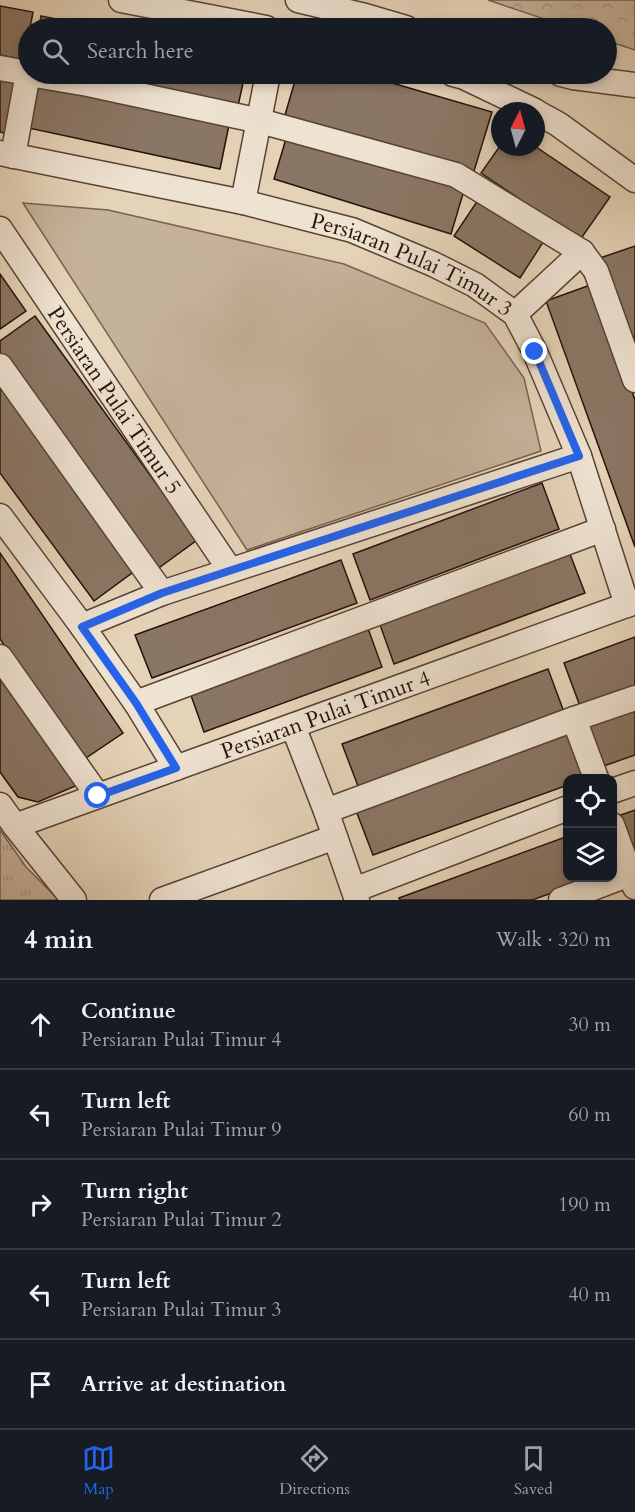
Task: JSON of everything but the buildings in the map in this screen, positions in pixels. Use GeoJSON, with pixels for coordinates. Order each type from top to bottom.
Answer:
{"type":"FeatureCollection","features":[{"type":"Feature","properties":{"kind":"street"},"geometry":{"type":"LineString","coordinates":[[121,0],[214,18]]}},
{"type":"Feature","properties":{"kind":"street"},"geometry":{"type":"LineString","coordinates":[[298,0],[372,18]]}},
{"type":"Feature","properties":{"kind":"street"},"geometry":{"type":"LineString","coordinates":[[0,68],[18,71]]}},
{"type":"Feature","properties":{"kind":"street"},"geometry":{"type":"LineString","coordinates":[[617,83],[635,85]]}},
{"type":"Feature","properties":{"kind":"street"},"geometry":{"type":"LineString","coordinates":[[6,154],[26,84]]}},
{"type":"Feature","properties":{"kind":"street"},"geometry":{"type":"LineString","coordinates":[[88,84],[260,122],[456,175],[582,252],[596,271],[635,380]]}},
{"type":"Feature","properties":{"kind":"street"},"geometry":{"type":"LineString","coordinates":[[243,202],[266,84]]}},
{"type":"Feature","properties":{"kind":"street"},"geometry":{"type":"LineString","coordinates":[[481,84],[517,102]]}},
{"type":"Feature","properties":{"kind":"street"},"geometry":{"type":"LineString","coordinates":[[545,117],[635,180]]}},
{"type":"Feature","properties":{"kind":"street","name":"Persiaran Pulai Timur 3"},"geometry":{"type":"LineString","coordinates":[[6,154],[243,202],[352,230],[433,264],[475,285],[515,314],[535,352],[579,456],[631,604]]}},
{"type":"Feature","properties":{"kind":"street","name":"Persiaran Pulai Timur 5"},"geometry":{"type":"LineString","coordinates":[[0,229],[230,570]]}},
{"type":"Feature","properties":{"kind":"street"},"geometry":{"type":"LineString","coordinates":[[515,314],[582,252]]}},
{"type":"Feature","properties":{"kind":"street"},"geometry":{"type":"LineString","coordinates":[[0,366],[162,593]]}},
{"type":"Feature","properties":{"kind":"street"},"geometry":{"type":"LineString","coordinates":[[82,627],[162,593],[579,456]]}},
{"type":"Feature","properties":{"kind":"street"},"geometry":{"type":"LineString","coordinates":[[0,516],[136,703],[176,768]]}},
{"type":"Feature","properties":{"kind":"street"},"geometry":{"type":"LineString","coordinates":[[136,703],[603,529]]}},
{"type":"Feature","properties":{"kind":"street","name":"Persiaran Pulai Timur 4"},"geometry":{"type":"LineString","coordinates":[[15,826],[631,604]]}},
{"type":"Feature","properties":{"kind":"street"},"geometry":{"type":"LineString","coordinates":[[0,657],[98,796]]}},
{"type":"Feature","properties":{"kind":"street"},"geometry":{"type":"LineString","coordinates":[[326,811],[635,698]]}},
{"type":"Feature","properties":{"kind":"street"},"geometry":{"type":"LineString","coordinates":[[574,719],[595,774]]}},
{"type":"Feature","properties":{"kind":"street"},"geometry":{"type":"LineString","coordinates":[[293,726],[356,895],[563,810]]}},
{"type":"Feature","properties":{"kind":"street"},"geometry":{"type":"LineString","coordinates":[[617,789],[635,783]]}},
{"type":"Feature","properties":{"kind":"street"},"geometry":{"type":"LineString","coordinates":[[0,804],[74,900]]}},
{"type":"Feature","properties":{"kind":"street"},"geometry":{"type":"LineString","coordinates":[[561,900],[633,878],[613,828]]}},
{"type":"Feature","properties":{"kind":"street"},"geometry":{"type":"LineString","coordinates":[[162,900],[335,837]]}},
{"type":"Feature","properties":{"kind":"green space"},"geometry":{"type":"Polygon","coordinates":[[[488,0],[635,0],[635,50],[617,44],[617,18],[541,18],[488,0]]]}},
{"type":"Feature","properties":{"kind":"green space"},"geometry":{"type":"Polygon","coordinates":[[[23,203],[108,210],[344,264],[485,323],[524,378],[541,451],[247,550],[23,203]]]}},
{"type":"Feature","properties":{"kind":"green space"},"geometry":{"type":"Polygon","coordinates":[[[0,830],[26,867],[59,900],[0,900],[0,830]]]}},
{"type":"Feature","properties":{"kind":"route"},"geometry":{"type":"LineString","coordinates":[[98,796],[176,768],[136,703],[82,627],[162,593],[579,456],[535,352]]}}]}
